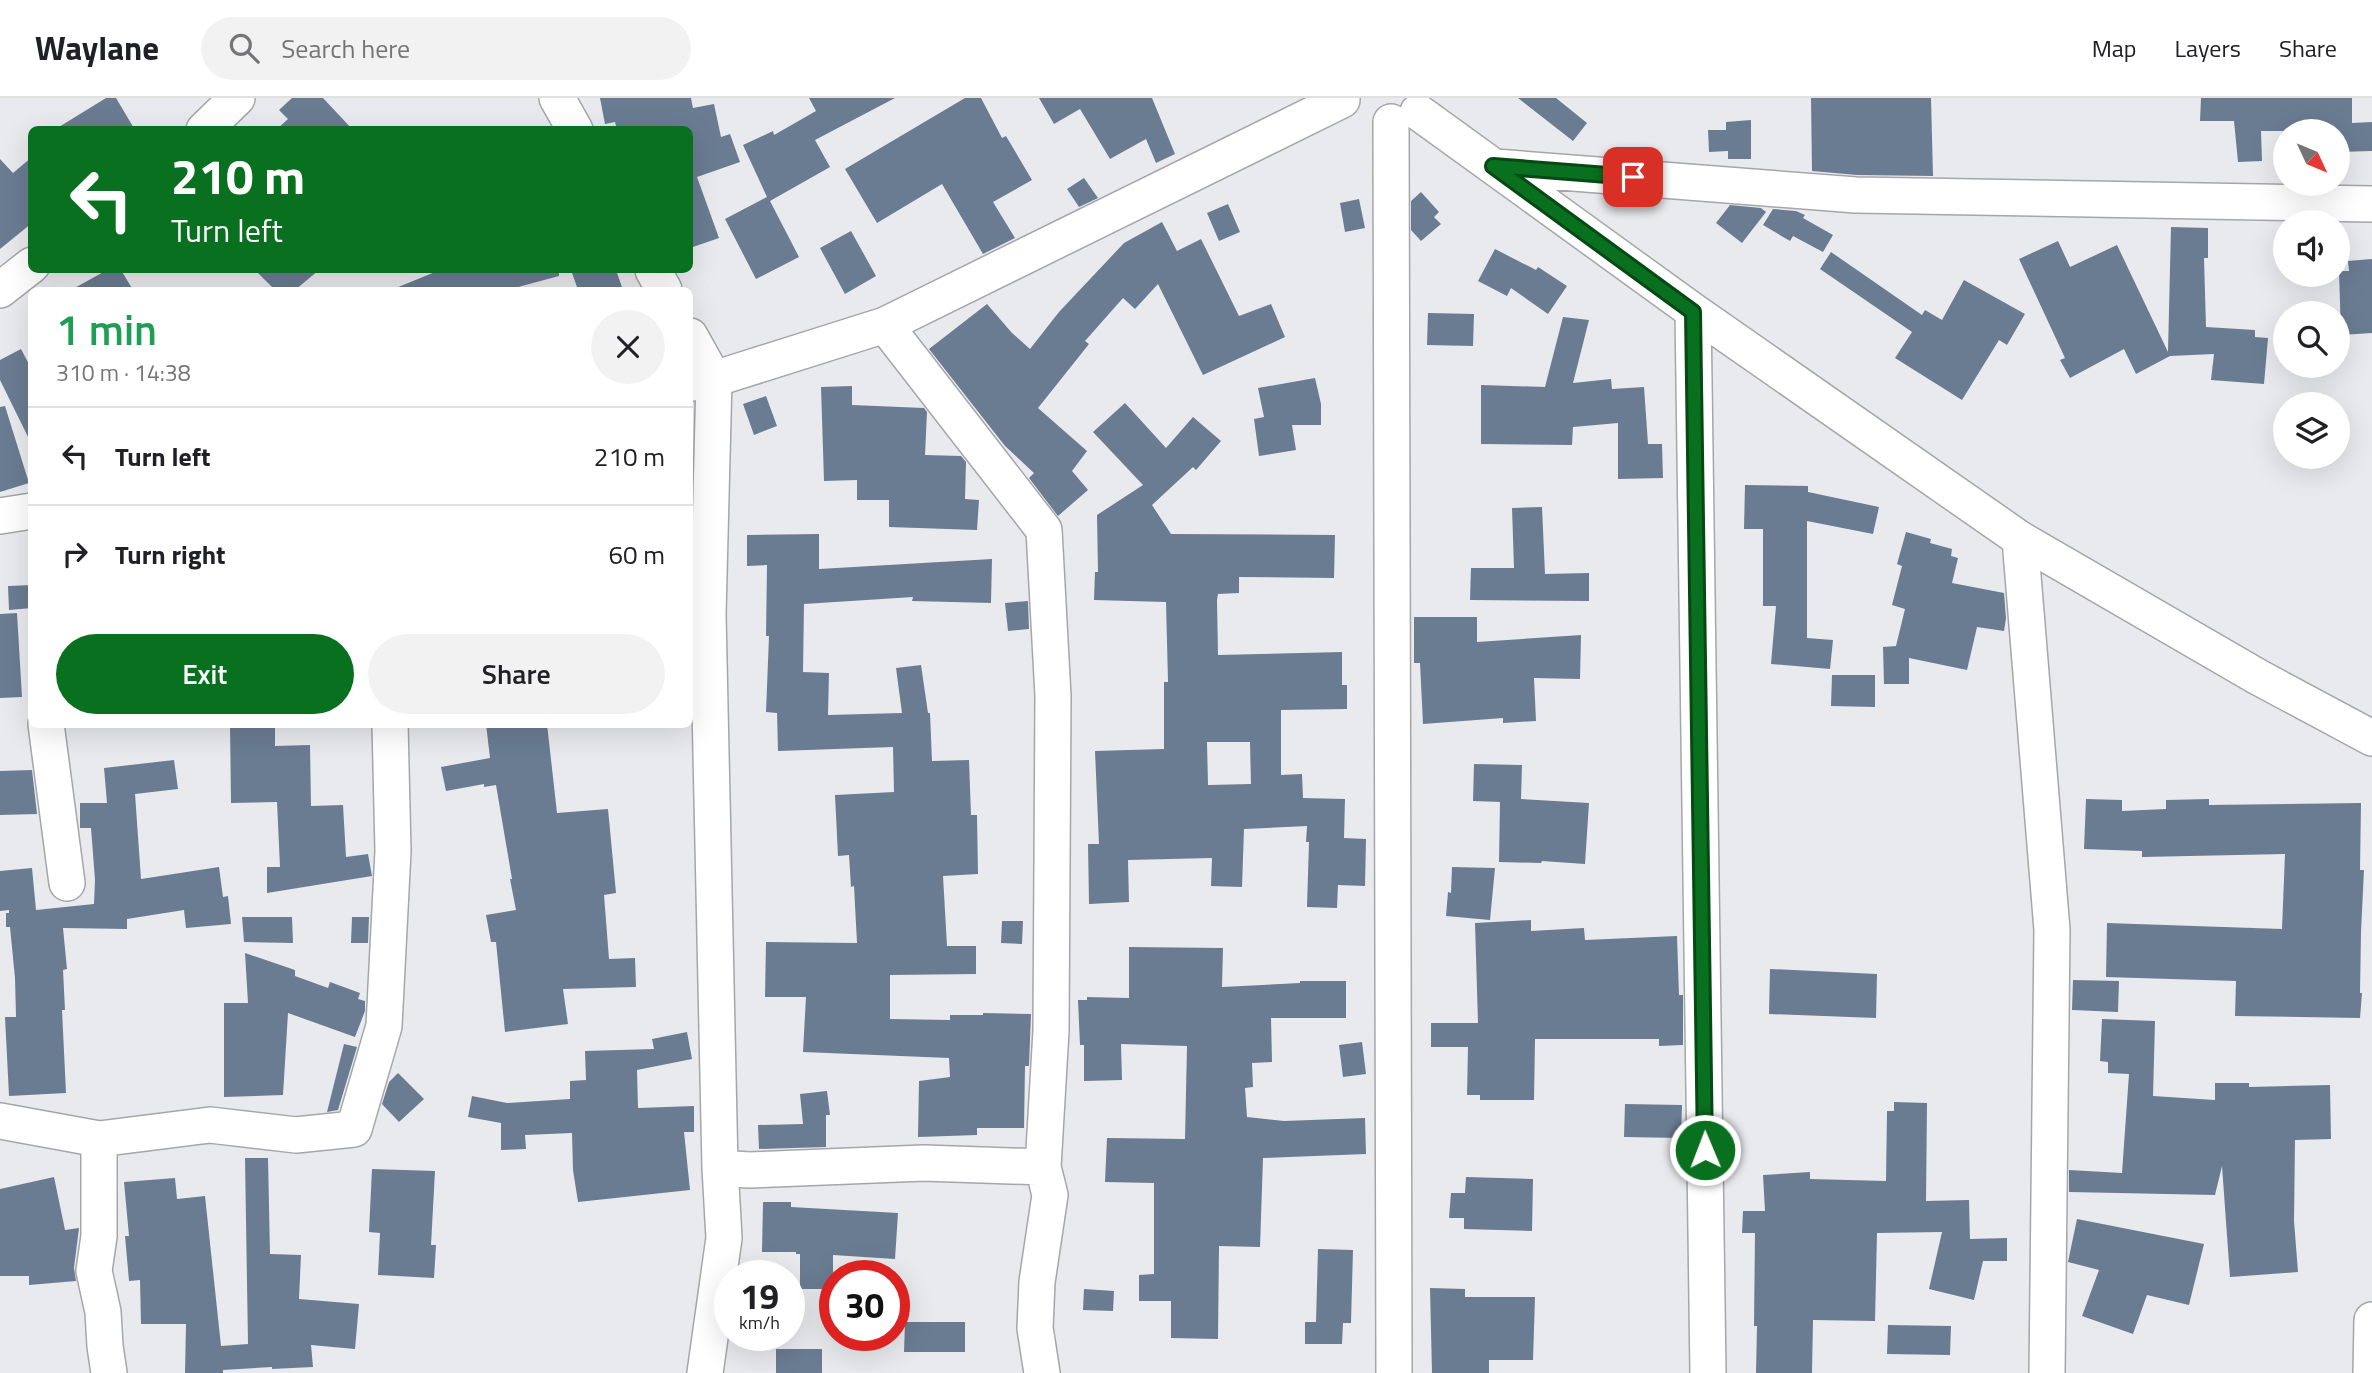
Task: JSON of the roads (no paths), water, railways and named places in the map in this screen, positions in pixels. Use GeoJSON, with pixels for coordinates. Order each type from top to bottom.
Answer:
{"type":"FeatureCollection","features":[{"type":"Feature","properties":{"kind":"street"},"geometry":{"type":"LineString","coordinates":[[208,126],[237,98]]}},
{"type":"Feature","properties":{"kind":"street"},"geometry":{"type":"LineString","coordinates":[[557,98],[573,126]]}},
{"type":"Feature","properties":{"kind":"street"},"geometry":{"type":"LineString","coordinates":[[702,381],[885,325],[1341,99],[1363,117],[1412,111],[1493,166],[1693,312],[2020,539],[2258,677],[2372,738]]}},
{"type":"Feature","properties":{"kind":"street"},"geometry":{"type":"LineString","coordinates":[[1394,1373],[1412,111]]}},
{"type":"Feature","properties":{"kind":"street"},"geometry":{"type":"LineString","coordinates":[[1493,166],[1856,195],[2372,204]]}},
{"type":"Feature","properties":{"kind":"street"},"geometry":{"type":"LineString","coordinates":[[0,290],[28,268]]}},
{"type":"Feature","properties":{"kind":"street"},"geometry":{"type":"LineString","coordinates":[[1693,312],[1708,1373]]}},
{"type":"Feature","properties":{"kind":"street"},"geometry":{"type":"LineString","coordinates":[[885,325],[1044,530],[1053,710],[1051,1031],[1043,1167],[1050,1195],[1037,1282],[1035,1328],[1042,1373]]}},
{"type":"Feature","properties":{"kind":"street"},"geometry":{"type":"LineString","coordinates":[[693,347],[702,381],[720,1168],[724,1238],[710,1369]]}},
{"type":"Feature","properties":{"kind":"street"},"geometry":{"type":"LineString","coordinates":[[0,516],[28,511]]}},
{"type":"Feature","properties":{"kind":"street"},"geometry":{"type":"LineString","coordinates":[[2020,539],[2052,930],[2047,1373]]}},
{"type":"Feature","properties":{"kind":"street"},"geometry":{"type":"LineString","coordinates":[[47,728],[67,883]]}},
{"type":"Feature","properties":{"kind":"street"},"geometry":{"type":"LineString","coordinates":[[0,1121],[99,1139],[210,1125],[296,1135],[354,1129],[384,1026],[393,851],[390,728]]}},
{"type":"Feature","properties":{"kind":"street"},"geometry":{"type":"LineString","coordinates":[[99,1139],[99,1236],[94,1271],[103,1312],[109,1373]]}},
{"type":"Feature","properties":{"kind":"street"},"geometry":{"type":"LineString","coordinates":[[720,1168],[749,1170],[924,1163],[1043,1167]]}},
{"type":"Feature","properties":{"kind":"street"},"geometry":{"type":"LineString","coordinates":[[2371,1373],[2372,1320]]}}]}
